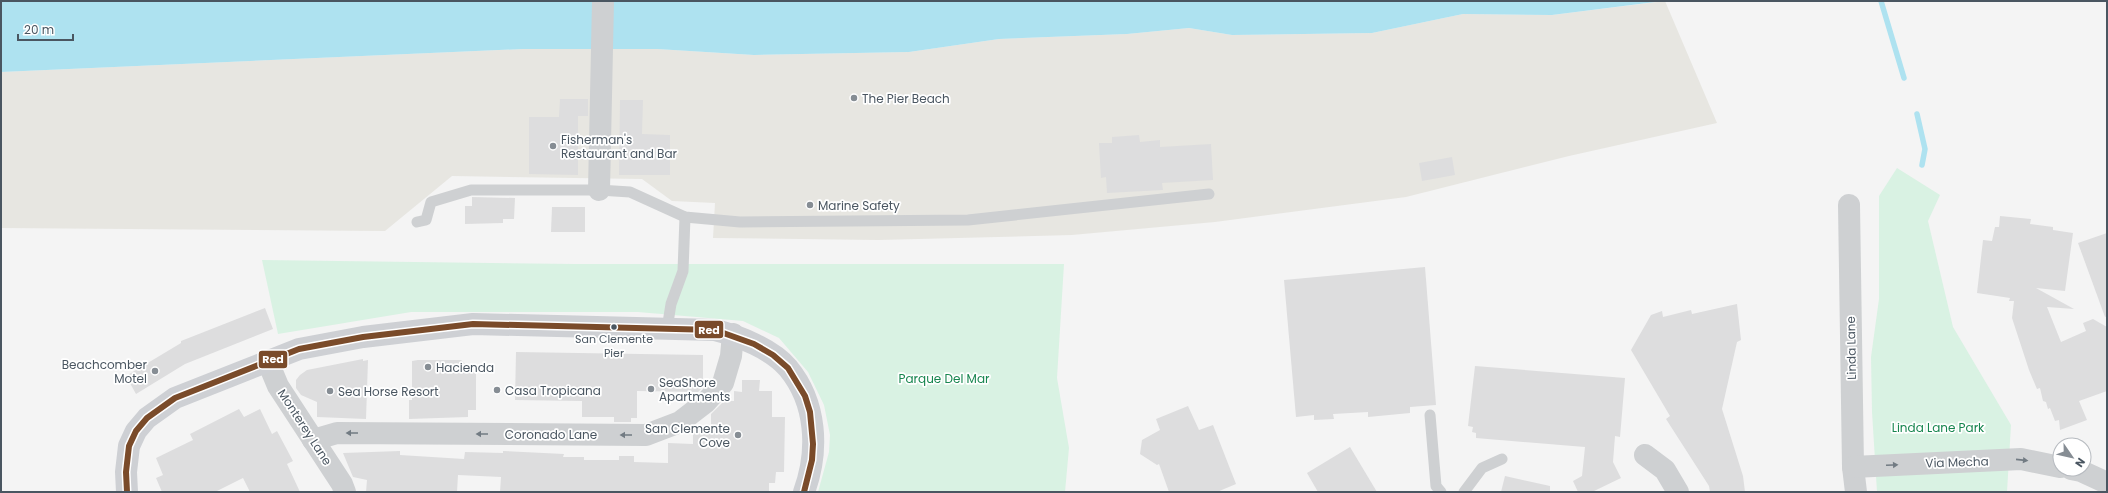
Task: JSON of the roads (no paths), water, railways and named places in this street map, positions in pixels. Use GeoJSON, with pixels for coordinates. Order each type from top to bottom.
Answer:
{"type":"FeatureCollection","features":[{"type":"Feature","properties":{"kind":"main road"},"geometry":{"type":"LineString","coordinates":[[127,492],[126,472],[129,446],[136,431],[147,418],[175,398],[299,349],[363,337],[473,324],[715,330],[733,334],[760,346],[787,367],[804,394],[813,422],[814,456],[804,492]]}},
{"type":"Feature","properties":{"kind":"street"},"geometry":{"type":"LineString","coordinates":[[599,190],[603,1]]}},
{"type":"Feature","properties":{"kind":"street","name":"Linda Lane"},"geometry":{"type":"LineString","coordinates":[[1849,205],[1854,467],[1856,492]]}},
{"type":"Feature","properties":{"kind":"street","name":"Coronado Lane"},"geometry":{"type":"LineString","coordinates":[[313,440],[337,433],[646,435],[680,422],[706,402],[723,383],[731,356],[733,334]]}},
{"type":"Feature","properties":{"kind":"street","name":"Monterey Lane"},"geometry":{"type":"LineString","coordinates":[[268,362],[278,386],[342,484],[345,492]]}},
{"type":"Feature","properties":{"kind":"street"},"geometry":{"type":"LineString","coordinates":[[1645,455],[1665,470],[1678,492]]}},
{"type":"Feature","properties":{"kind":"street","name":"Via Mecha"},"geometry":{"type":"LineString","coordinates":[[1854,467],[2021,459],[2052,465]]}},
{"type":"Feature","properties":{"kind":"street"},"geometry":{"type":"LineString","coordinates":[[2092,476],[2107,483]]}},
{"type":"Feature","properties":{"kind":"lane"},"geometry":{"type":"LineString","coordinates":[[417,222],[426,220],[431,202],[471,190],[599,190],[630,192],[685,217],[740,222],[968,220],[1209,194]]}},
{"type":"Feature","properties":{"kind":"lane"},"geometry":{"type":"LineString","coordinates":[[668,329],[671,304],[683,271],[685,217]]}},
{"type":"Feature","properties":{"kind":"lane"},"geometry":{"type":"LineString","coordinates":[[1430,415],[1436,486],[1441,492]]}},
{"type":"Feature","properties":{"kind":"lane"},"geometry":{"type":"LineString","coordinates":[[1464,492],[1482,468],[1502,459]]}},
{"type":"Feature","properties":{"kind":"water"},"geometry":{"type":"Polygon","coordinates":[[[1,1],[1663,1],[1552,15],[1463,14],[1372,33],[1232,35],[1189,28],[1127,34],[999,39],[909,52],[754,55],[657,49],[523,49],[1,72],[1,1]]]}},
{"type":"Feature","properties":{"kind":"waterway"},"geometry":{"type":"LineString","coordinates":[[1881,1],[1904,78]]}},
{"type":"Feature","properties":{"kind":"waterway"},"geometry":{"type":"LineString","coordinates":[[1917,114],[1925,149],[1922,165]]}},
{"type":"Feature","properties":{"kind":"place","name":"The Pier Beach"},"geometry":{"type":"Point","coordinates":[854,98]}},
{"type":"Feature","properties":{"kind":"place","name":"Fisherman's Restaurant and Bar"},"geometry":{"type":"Point","coordinates":[553,146]}},
{"type":"Feature","properties":{"kind":"place","name":"Marine Safety"},"geometry":{"type":"Point","coordinates":[810,205]}},
{"type":"Feature","properties":{"kind":"place","name":"San Clemente Pier"},"geometry":{"type":"Point","coordinates":[614,327]}},
{"type":"Feature","properties":{"kind":"place","name":"Hacienda"},"geometry":{"type":"Point","coordinates":[428,367]}},
{"type":"Feature","properties":{"kind":"place","name":"Beachcomber Motel"},"geometry":{"type":"Point","coordinates":[155,371]}},
{"type":"Feature","properties":{"kind":"place","name":"SeaShore Apartments"},"geometry":{"type":"Point","coordinates":[651,389]}},
{"type":"Feature","properties":{"kind":"place","name":"Casa Tropicana"},"geometry":{"type":"Point","coordinates":[497,390]}},
{"type":"Feature","properties":{"kind":"place","name":"Sea Horse Resort"},"geometry":{"type":"Point","coordinates":[330,391]}},
{"type":"Feature","properties":{"kind":"place","name":"San Clemente Cove"},"geometry":{"type":"Point","coordinates":[738,435]}},
{"type":"Feature","properties":{"kind":"park label","name":"Parque Del Mar"},"geometry":{"type":"Point","coordinates":[944,378]}},
{"type":"Feature","properties":{"kind":"park label","name":"Linda Lane Park"},"geometry":{"type":"Point","coordinates":[1938,427]}}]}
